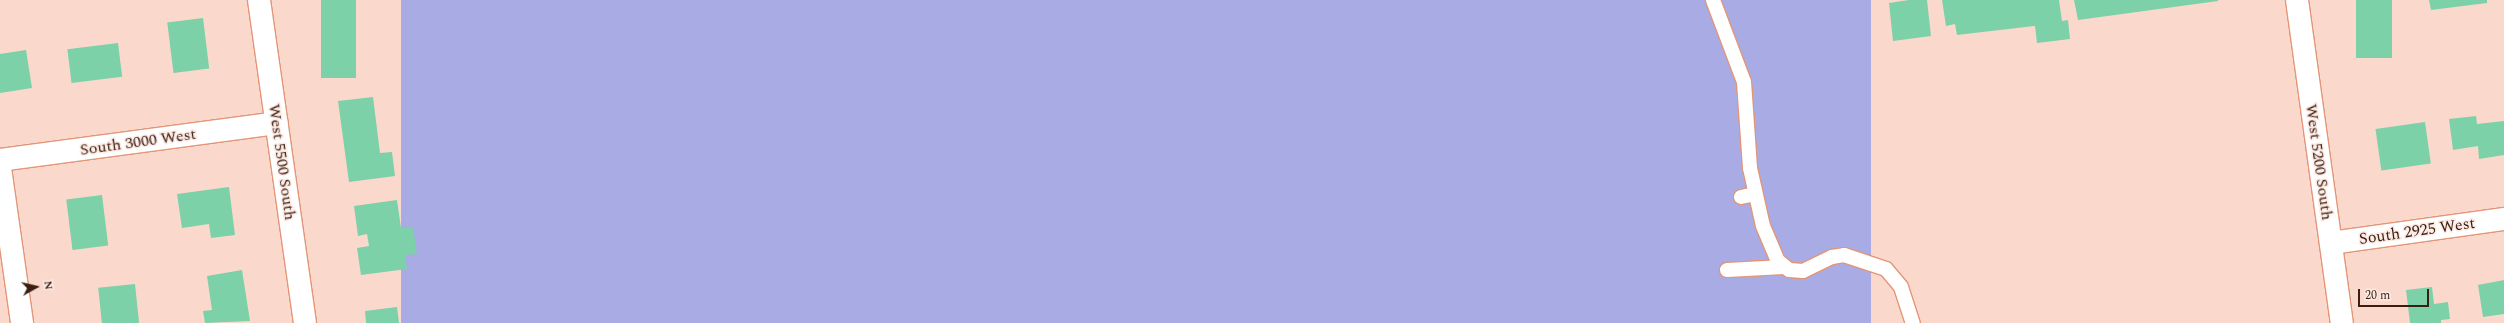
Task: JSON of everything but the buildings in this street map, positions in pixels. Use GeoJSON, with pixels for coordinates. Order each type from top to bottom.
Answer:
{"type":"FeatureCollection","features":[{"type":"Feature","properties":{"kind":"street","name":"West 5500 South"},"geometry":{"type":"LineString","coordinates":[[259,0],[305,323]]}},
{"type":"Feature","properties":{"kind":"street","name":"West 5200 South"},"geometry":{"type":"LineString","coordinates":[[2297,0],[2342,323]]}},
{"type":"Feature","properties":{"kind":"street","name":"South 3000 West"},"geometry":{"type":"LineString","coordinates":[[0,160],[277,123]]}},
{"type":"Feature","properties":{"kind":"street"},"geometry":{"type":"LineString","coordinates":[[0,168],[22,323]]}},
{"type":"Feature","properties":{"kind":"street","name":"South 2925 West"},"geometry":{"type":"LineString","coordinates":[[2331,243],[2504,219]]}},
{"type":"Feature","properties":{"kind":"lane"},"geometry":{"type":"LineString","coordinates":[[1713,0],[1744,82],[1747,151],[1755,194],[1771,247],[1784,267],[1789,270],[1803,272],[1832,256],[1844,255],[1886,269],[1901,287],[1912,323]]}},
{"type":"Feature","properties":{"kind":"lane"},"geometry":{"type":"LineString","coordinates":[[1741,196],[1755,194]]}},
{"type":"Feature","properties":{"kind":"lane"},"geometry":{"type":"LineString","coordinates":[[1727,270],[1784,267]]}},
{"type":"Feature","properties":{"kind":"shaded area"},"geometry":{"type":"Polygon","coordinates":[[[401,0],[1871,0],[1871,323],[401,323],[401,0]]]}}]}
